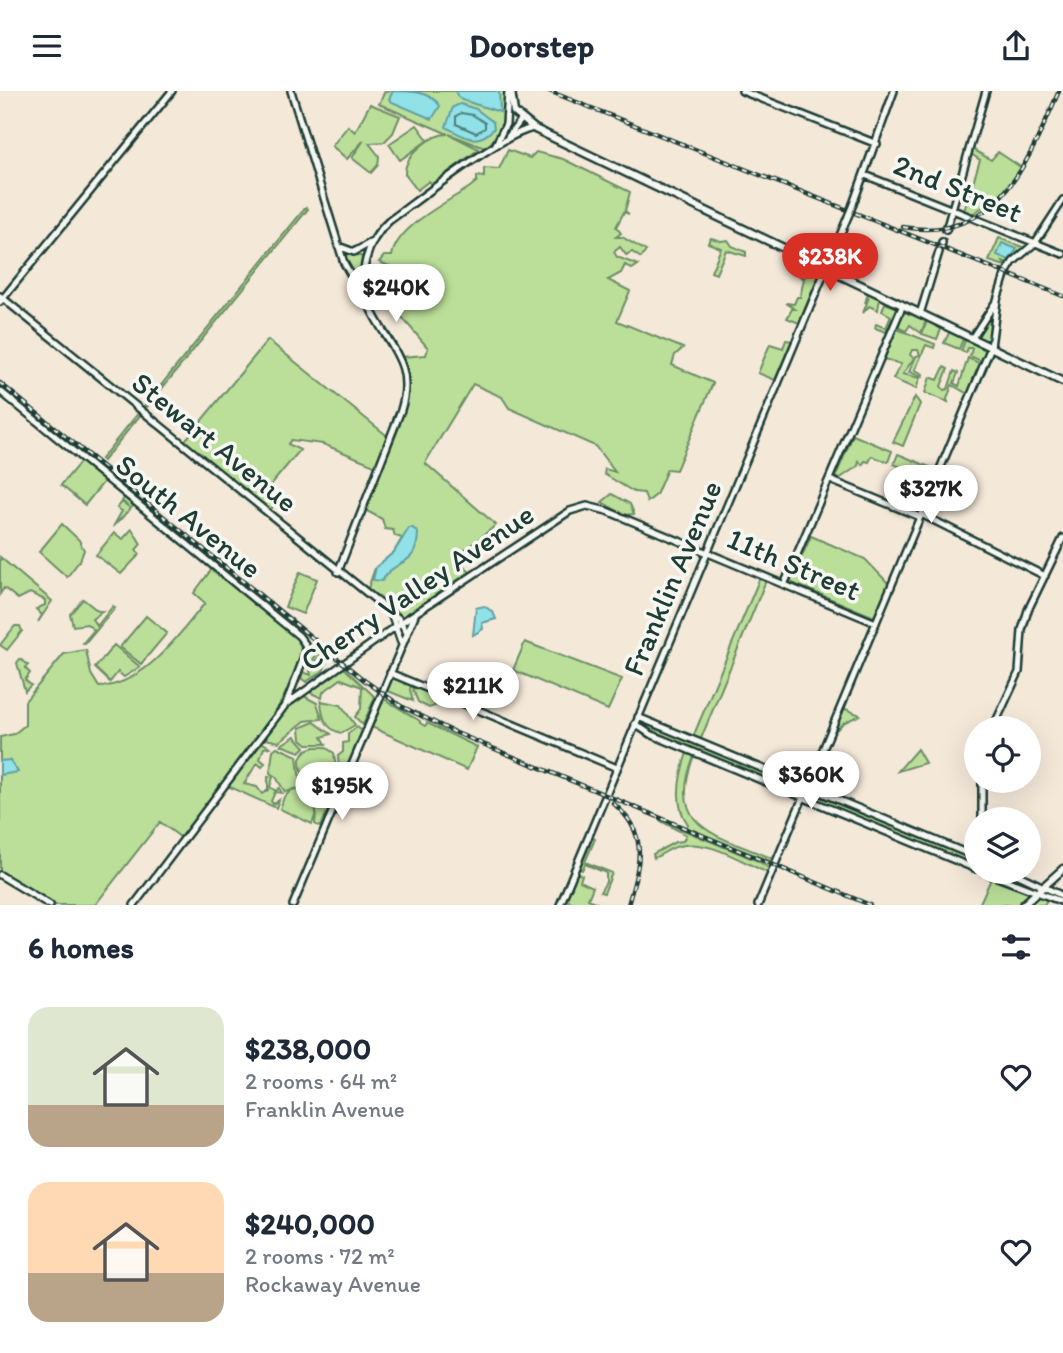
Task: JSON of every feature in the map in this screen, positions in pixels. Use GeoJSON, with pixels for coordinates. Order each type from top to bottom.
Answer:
{"type":"FeatureCollection","features":[{"type":"Feature","properties":{"kind":"main road"},"geometry":{"type":"LineString","coordinates":[[1,298],[169,91]]}},
{"type":"Feature","properties":{"kind":"main road"},"geometry":{"type":"LineString","coordinates":[[291,91],[348,272],[400,356],[405,375],[404,396],[338,572]]}},
{"type":"Feature","properties":{"kind":"main road"},"geometry":{"type":"LineString","coordinates":[[509,91],[512,108],[520,120],[533,128],[1063,382]]}},
{"type":"Feature","properties":{"kind":"main road"},"geometry":{"type":"LineString","coordinates":[[491,150],[505,129],[509,91]]}},
{"type":"Feature","properties":{"kind":"main road"},"geometry":{"type":"LineString","coordinates":[[742,91],[877,144]]}},
{"type":"Feature","properties":{"kind":"main road","name":"Franklin Avenue"},"geometry":{"type":"LineString","coordinates":[[560,905],[827,269],[877,144],[894,91]]}},
{"type":"Feature","properties":{"kind":"main road"},"geometry":{"type":"LineString","coordinates":[[946,230],[986,91]]}},
{"type":"Feature","properties":{"kind":"main road"},"geometry":{"type":"LineString","coordinates":[[501,144],[520,120]]}},
{"type":"Feature","properties":{"kind":"main road"},"geometry":{"type":"LineString","coordinates":[[338,246],[358,251],[389,221],[491,150],[533,128]]}},
{"type":"Feature","properties":{"kind":"main road","name":"2nd Street"},"geometry":{"type":"LineString","coordinates":[[865,175],[1063,254]]}},
{"type":"Feature","properties":{"kind":"main road"},"geometry":{"type":"LineString","coordinates":[[972,338],[997,300],[1009,269],[1035,243],[1063,200]]}},
{"type":"Feature","properties":{"kind":"main road"},"geometry":{"type":"LineString","coordinates":[[368,304],[366,258],[374,238]]}},
{"type":"Feature","properties":{"kind":"main road"},"geometry":{"type":"LineString","coordinates":[[338,246],[350,254],[366,258]]}},
{"type":"Feature","properties":{"kind":"main road"},"geometry":{"type":"LineString","coordinates":[[920,314],[939,252]]}},
{"type":"Feature","properties":{"kind":"main road","name":"Stewart Avenue"},"geometry":{"type":"LineString","coordinates":[[1,298],[399,624]]}},
{"type":"Feature","properties":{"kind":"main road"},"geometry":{"type":"LineString","coordinates":[[758,905],[991,347],[997,300]]}},
{"type":"Feature","properties":{"kind":"main road"},"geometry":{"type":"LineString","coordinates":[[784,585],[902,306]]}},
{"type":"Feature","properties":{"kind":"main road","name":"South Avenue"},"geometry":{"type":"LineString","coordinates":[[0,391],[301,638],[306,652],[293,687]]}},
{"type":"Feature","properties":{"kind":"main road"},"geometry":{"type":"LineString","coordinates":[[830,479],[921,516],[1045,576]]}},
{"type":"Feature","properties":{"kind":"main road","name":"11th Street"},"geometry":{"type":"LineString","coordinates":[[578,507],[601,508],[876,623]]}},
{"type":"Feature","properties":{"kind":"main road","name":"Cherry Valley Avenue"},"geometry":{"type":"LineString","coordinates":[[284,708],[302,692],[399,624],[578,507]]}},
{"type":"Feature","properties":{"kind":"main road"},"geometry":{"type":"LineString","coordinates":[[999,716],[1018,677],[1025,616],[1063,538]]}},
{"type":"Feature","properties":{"kind":"main road"},"geometry":{"type":"LineString","coordinates":[[293,905],[416,613]]}},
{"type":"Feature","properties":{"kind":"main road"},"geometry":{"type":"LineString","coordinates":[[399,624],[407,633]]}},
{"type":"Feature","properties":{"kind":"main road"},"geometry":{"type":"LineString","coordinates":[[399,624],[400,648]]}},
{"type":"Feature","properties":{"kind":"main road"},"geometry":{"type":"LineString","coordinates":[[390,673],[617,768]]}},
{"type":"Feature","properties":{"kind":"main road"},"geometry":{"type":"LineString","coordinates":[[293,687],[302,692]]}},
{"type":"Feature","properties":{"kind":"main road"},"geometry":{"type":"LineString","coordinates":[[134,905],[284,708],[293,687]]}},
{"type":"Feature","properties":{"kind":"main road"},"geometry":{"type":"LineString","coordinates":[[278,716],[293,687]]}},
{"type":"Feature","properties":{"kind":"main road"},"geometry":{"type":"LineString","coordinates":[[638,717],[964,852]]}},
{"type":"Feature","properties":{"kind":"main road"},"geometry":{"type":"LineString","coordinates":[[635,724],[669,742],[964,864]]}},
{"type":"Feature","properties":{"kind":"main road"},"geometry":{"type":"LineString","coordinates":[[669,742],[674,731]]}},
{"type":"Feature","properties":{"kind":"main road"},"geometry":{"type":"LineString","coordinates":[[1023,905],[1063,869]]}},
{"type":"Feature","properties":{"kind":"main road"},"geometry":{"type":"LineString","coordinates":[[0,875],[50,905]]}},
{"type":"Feature","properties":{"kind":"main road"},"geometry":{"type":"LineString","coordinates":[[1013,884],[1063,899]]}},
{"type":"Feature","properties":{"kind":"main road"},"geometry":{"type":"LineString","coordinates":[[1031,884],[1040,890]]}},
{"type":"Feature","properties":{"kind":"green space"},"geometry":{"type":"Polygon","coordinates":[[[385,91],[505,91],[503,123],[497,136],[485,148],[449,134],[479,149],[432,184],[429,181],[417,190],[405,174],[409,160],[427,142],[448,134],[379,104],[385,91]]]}},
{"type":"Feature","properties":{"kind":"green space"},"geometry":{"type":"Polygon","coordinates":[[[370,104],[400,116],[393,133],[384,142],[369,143],[379,156],[378,165],[371,173],[352,158],[364,140],[347,159],[332,146],[348,126],[355,132],[370,104]]]}},
{"type":"Feature","properties":{"kind":"green space"},"geometry":{"type":"Polygon","coordinates":[[[417,125],[428,140],[400,160],[389,144],[417,125]]]}},
{"type":"Feature","properties":{"kind":"green space"},"geometry":{"type":"Polygon","coordinates":[[[969,147],[991,160],[998,152],[1022,168],[1000,196],[969,216],[963,214],[980,160],[968,152],[969,147]]]}},
{"type":"Feature","properties":{"kind":"green space"},"geometry":{"type":"Polygon","coordinates":[[[508,150],[530,158],[536,152],[563,159],[630,192],[625,211],[629,214],[624,212],[616,227],[621,233],[616,237],[622,237],[646,251],[641,258],[632,252],[626,255],[620,247],[614,252],[617,257],[638,265],[632,269],[625,265],[621,273],[608,280],[630,291],[617,321],[683,348],[675,355],[672,365],[713,383],[676,470],[667,469],[656,495],[647,502],[644,493],[634,492],[604,474],[605,469],[615,472],[595,446],[509,408],[502,397],[473,384],[425,463],[496,525],[455,558],[473,575],[400,624],[366,594],[375,568],[394,552],[402,538],[395,536],[393,530],[385,529],[382,519],[365,510],[400,425],[404,401],[401,357],[426,355],[428,348],[394,308],[393,293],[381,291],[390,288],[388,284],[380,283],[387,278],[393,280],[389,274],[394,268],[379,262],[384,256],[392,256],[396,245],[412,226],[470,187],[477,181],[477,176],[484,177],[484,168],[499,169],[508,150]]]}},
{"type":"Feature","properties":{"kind":"green space"},"geometry":{"type":"Polygon","coordinates":[[[306,207],[308,209],[103,461],[101,459],[306,207]]]}},
{"type":"Feature","properties":{"kind":"green space"},"geometry":{"type":"Polygon","coordinates":[[[711,238],[728,240],[732,246],[746,252],[746,256],[726,250],[716,274],[711,272],[721,248],[708,243],[711,238]]]}},
{"type":"Feature","properties":{"kind":"green space"},"geometry":{"type":"Polygon","coordinates":[[[999,238],[1028,249],[1011,265],[989,261],[999,238]]]}},
{"type":"Feature","properties":{"kind":"green space"},"geometry":{"type":"Polygon","coordinates":[[[339,248],[365,258],[362,293],[339,248]]]}},
{"type":"Feature","properties":{"kind":"green space"},"geometry":{"type":"Polygon","coordinates":[[[789,255],[820,273],[799,323],[787,318],[792,309],[795,309],[786,303],[794,304],[797,297],[800,297],[804,279],[798,275],[805,277],[807,272],[800,268],[802,264],[799,268],[789,264],[786,269],[789,255]]]}},
{"type":"Feature","properties":{"kind":"green space"},"geometry":{"type":"Polygon","coordinates":[[[869,290],[880,298],[878,310],[869,306],[863,313],[869,297],[865,303],[869,290]]]}},
{"type":"Feature","properties":{"kind":"green space"},"geometry":{"type":"Polygon","coordinates":[[[885,303],[898,308],[886,332],[875,328],[876,324],[886,328],[891,316],[882,311],[885,303]]]}},
{"type":"Feature","properties":{"kind":"green space"},"geometry":{"type":"Polygon","coordinates":[[[904,312],[926,320],[921,333],[910,325],[906,331],[897,327],[904,312]]]}},
{"type":"Feature","properties":{"kind":"green space"},"geometry":{"type":"Polygon","coordinates":[[[988,314],[995,315],[991,347],[972,338],[988,314]]]}},
{"type":"Feature","properties":{"kind":"green space"},"geometry":{"type":"Polygon","coordinates":[[[927,321],[942,327],[937,339],[922,334],[927,321]]]}},
{"type":"Feature","properties":{"kind":"green space"},"geometry":{"type":"Polygon","coordinates":[[[897,329],[935,344],[934,348],[926,345],[915,370],[923,374],[922,377],[909,372],[916,356],[920,355],[918,350],[912,350],[910,355],[914,358],[903,374],[920,378],[916,389],[893,379],[901,364],[884,359],[897,329]]]}},
{"type":"Feature","properties":{"kind":"green space"},"geometry":{"type":"Polygon","coordinates":[[[950,331],[964,337],[959,349],[944,343],[950,331]]]}},
{"type":"Feature","properties":{"kind":"green space"},"geometry":{"type":"Polygon","coordinates":[[[966,338],[986,350],[983,362],[970,356],[972,348],[968,348],[966,353],[961,351],[966,338]]]}},
{"type":"Feature","properties":{"kind":"green space"},"geometry":{"type":"Polygon","coordinates":[[[268,340],[390,438],[379,467],[323,444],[291,440],[288,444],[300,450],[269,487],[280,498],[267,514],[182,444],[268,340]]]}},
{"type":"Feature","properties":{"kind":"green space"},"geometry":{"type":"Polygon","coordinates":[[[786,340],[792,341],[775,380],[758,373],[770,344],[783,348],[786,340]]]}},
{"type":"Feature","properties":{"kind":"green space"},"geometry":{"type":"Polygon","coordinates":[[[968,358],[981,364],[968,394],[952,385],[948,402],[925,393],[930,377],[938,380],[944,367],[948,369],[941,386],[944,390],[948,389],[954,371],[958,373],[954,383],[959,386],[968,358]]]}},
{"type":"Feature","properties":{"kind":"green space"},"geometry":{"type":"Polygon","coordinates":[[[915,397],[920,404],[903,446],[893,442],[915,397]]]}},
{"type":"Feature","properties":{"kind":"green space"},"geometry":{"type":"Polygon","coordinates":[[[853,435],[892,451],[888,462],[872,456],[869,462],[865,461],[862,465],[859,461],[858,466],[839,479],[835,478],[853,435]]]}},
{"type":"Feature","properties":{"kind":"green space"},"geometry":{"type":"Polygon","coordinates":[[[898,454],[937,470],[919,512],[915,510],[910,480],[905,478],[908,470],[894,464],[898,454]]]}},
{"type":"Feature","properties":{"kind":"green space"},"geometry":{"type":"Polygon","coordinates":[[[82,460],[106,479],[85,505],[61,485],[82,460]]]}},
{"type":"Feature","properties":{"kind":"green space"},"geometry":{"type":"Polygon","coordinates":[[[612,494],[630,504],[634,514],[625,515],[602,502],[612,494]]]}},
{"type":"Feature","properties":{"kind":"green space"},"geometry":{"type":"Polygon","coordinates":[[[125,497],[134,505],[113,527],[122,511],[117,508],[122,502],[129,507],[122,501],[125,497]]]}},
{"type":"Feature","properties":{"kind":"green space"},"geometry":{"type":"Polygon","coordinates":[[[62,524],[79,540],[84,550],[67,577],[39,552],[62,524]]]}},
{"type":"Feature","properties":{"kind":"green space"},"geometry":{"type":"Polygon","coordinates":[[[132,529],[141,544],[136,550],[140,554],[121,574],[96,555],[114,533],[123,539],[132,529]]]}},
{"type":"Feature","properties":{"kind":"green space"},"geometry":{"type":"Polygon","coordinates":[[[811,536],[865,559],[890,585],[877,618],[790,582],[811,536]]]}},
{"type":"Feature","properties":{"kind":"green space"},"geometry":{"type":"Polygon","coordinates":[[[0,557],[52,601],[38,622],[42,615],[36,609],[45,605],[45,600],[30,593],[18,599],[4,588],[0,594],[0,557]]]}},
{"type":"Feature","properties":{"kind":"green space"},"geometry":{"type":"Polygon","coordinates":[[[214,566],[300,638],[298,661],[289,687],[274,714],[184,840],[160,822],[95,905],[50,905],[0,875],[0,737],[14,734],[25,725],[25,701],[64,654],[86,650],[91,674],[99,687],[116,684],[146,668],[172,643],[205,603],[194,593],[214,566]]]}},
{"type":"Feature","properties":{"kind":"green space"},"geometry":{"type":"Polygon","coordinates":[[[300,572],[317,579],[303,614],[285,607],[300,572]]]}},
{"type":"Feature","properties":{"kind":"green space"},"geometry":{"type":"Polygon","coordinates":[[[761,575],[767,578],[700,741],[964,852],[964,865],[695,753],[687,778],[686,798],[691,813],[700,825],[714,834],[771,858],[773,862],[686,829],[688,824],[680,807],[679,787],[688,750],[638,727],[639,720],[693,737],[761,575]]]}},
{"type":"Feature","properties":{"kind":"green space"},"geometry":{"type":"Polygon","coordinates":[[[83,599],[98,611],[103,611],[92,619],[97,626],[113,606],[115,608],[85,644],[83,643],[94,630],[87,624],[73,626],[70,614],[83,599]]]}},
{"type":"Feature","properties":{"kind":"green space"},"geometry":{"type":"Polygon","coordinates":[[[146,616],[167,633],[141,664],[120,647],[146,616]]]}},
{"type":"Feature","properties":{"kind":"green space"},"geometry":{"type":"Polygon","coordinates":[[[15,626],[20,626],[22,631],[7,650],[0,645],[15,626]]]}},
{"type":"Feature","properties":{"kind":"green space"},"geometry":{"type":"Polygon","coordinates":[[[525,642],[622,679],[608,710],[513,670],[525,642]]]}},
{"type":"Feature","properties":{"kind":"green space"},"geometry":{"type":"Polygon","coordinates":[[[114,645],[140,667],[124,677],[118,672],[110,682],[95,668],[114,645]]]}},
{"type":"Feature","properties":{"kind":"green space"},"geometry":{"type":"Polygon","coordinates":[[[320,650],[323,653],[316,660],[322,666],[326,664],[323,671],[306,682],[301,678],[303,672],[311,675],[309,665],[320,650]]]}},
{"type":"Feature","properties":{"kind":"green space"},"geometry":{"type":"Polygon","coordinates":[[[20,659],[28,665],[25,668],[30,673],[25,680],[31,685],[25,691],[17,663],[20,659]]]}},
{"type":"Feature","properties":{"kind":"green space"},"geometry":{"type":"Polygon","coordinates":[[[343,667],[375,697],[363,725],[355,717],[361,709],[362,687],[341,679],[323,692],[322,698],[309,692],[343,667]]]}},
{"type":"Feature","properties":{"kind":"green space"},"geometry":{"type":"Polygon","coordinates":[[[390,673],[412,682],[410,690],[413,701],[383,689],[390,673]]]}},
{"type":"Feature","properties":{"kind":"green space"},"geometry":{"type":"Polygon","coordinates":[[[416,684],[440,694],[435,706],[429,708],[418,702],[413,690],[416,684]]]}},
{"type":"Feature","properties":{"kind":"green space"},"geometry":{"type":"Polygon","coordinates":[[[302,695],[317,703],[322,719],[305,721],[279,742],[266,739],[264,737],[287,708],[302,695]]]}},
{"type":"Feature","properties":{"kind":"green space"},"geometry":{"type":"Polygon","coordinates":[[[379,696],[425,726],[427,723],[477,747],[467,770],[367,725],[379,696]]]}},
{"type":"Feature","properties":{"kind":"green space"},"geometry":{"type":"Polygon","coordinates":[[[321,701],[341,705],[355,725],[341,733],[331,728],[324,717],[321,701]]]}},
{"type":"Feature","properties":{"kind":"green space"},"geometry":{"type":"Polygon","coordinates":[[[841,707],[860,715],[843,723],[827,740],[841,707]]]}},
{"type":"Feature","properties":{"kind":"green space"},"geometry":{"type":"Polygon","coordinates":[[[314,722],[331,734],[322,737],[326,744],[307,744],[301,739],[300,728],[314,722]]]}},
{"type":"Feature","properties":{"kind":"green space"},"geometry":{"type":"Polygon","coordinates":[[[357,727],[362,731],[345,772],[339,768],[338,756],[343,752],[343,743],[348,742],[348,734],[357,727]]]}},
{"type":"Feature","properties":{"kind":"green space"},"geometry":{"type":"Polygon","coordinates":[[[295,736],[305,747],[300,752],[281,745],[295,736]]]}},
{"type":"Feature","properties":{"kind":"green space"},"geometry":{"type":"Polygon","coordinates":[[[261,742],[270,747],[264,748],[260,759],[265,763],[262,767],[257,763],[244,784],[257,787],[262,794],[268,790],[268,776],[273,777],[270,787],[276,791],[279,788],[282,793],[275,792],[271,801],[273,804],[279,800],[276,808],[228,786],[261,742]]]}},
{"type":"Feature","properties":{"kind":"green space"},"geometry":{"type":"Polygon","coordinates":[[[277,747],[297,756],[299,774],[306,786],[285,792],[276,777],[270,773],[273,750],[277,747]]]}},
{"type":"Feature","properties":{"kind":"green space"},"geometry":{"type":"Polygon","coordinates":[[[325,747],[334,753],[336,769],[344,775],[336,793],[315,787],[302,774],[300,759],[306,750],[325,747]]]}},
{"type":"Feature","properties":{"kind":"green space"},"geometry":{"type":"Polygon","coordinates":[[[917,749],[925,763],[898,771],[917,749]]]}},
{"type":"Feature","properties":{"kind":"green space"},"geometry":{"type":"Polygon","coordinates":[[[293,789],[302,790],[308,801],[315,801],[316,813],[312,824],[280,809],[284,797],[293,789]]]}},
{"type":"Feature","properties":{"kind":"green space"},"geometry":{"type":"Polygon","coordinates":[[[315,790],[335,796],[320,827],[315,824],[317,802],[311,797],[315,797],[315,790]]]}},
{"type":"Feature","properties":{"kind":"green space"},"geometry":{"type":"Polygon","coordinates":[[[659,820],[758,861],[770,869],[768,873],[724,852],[701,845],[675,847],[654,858],[653,854],[675,842],[683,841],[686,835],[659,820]]]}},
{"type":"Feature","properties":{"kind":"green space"},"geometry":{"type":"Polygon","coordinates":[[[589,836],[595,839],[585,862],[612,873],[604,893],[600,892],[606,882],[606,873],[585,864],[582,870],[576,867],[589,836]]]}},
{"type":"Feature","properties":{"kind":"green space"},"geometry":{"type":"Polygon","coordinates":[[[574,872],[582,875],[580,881],[593,887],[588,899],[601,905],[578,905],[562,898],[574,872]]]}},
{"type":"Feature","properties":{"kind":"green space"},"geometry":{"type":"Polygon","coordinates":[[[989,884],[1004,884],[1047,900],[1044,905],[979,905],[989,884]]]}},
{"type":"Feature","properties":{"kind":"water"},"geometry":{"type":"Polygon","coordinates":[[[393,91],[426,95],[440,106],[432,119],[392,102],[389,99],[393,91]]]}},
{"type":"Feature","properties":{"kind":"water"},"geometry":{"type":"Polygon","coordinates":[[[456,91],[499,91],[500,112],[462,100],[456,91]]]}},
{"type":"Feature","properties":{"kind":"water"},"geometry":{"type":"Polygon","coordinates":[[[460,104],[476,109],[493,122],[494,128],[477,139],[465,137],[446,127],[453,107],[460,104]]]}},
{"type":"Feature","properties":{"kind":"water"},"geometry":{"type":"Polygon","coordinates":[[[1002,243],[1017,249],[1009,260],[997,255],[1002,243]]]}},
{"type":"Feature","properties":{"kind":"water"},"geometry":{"type":"Polygon","coordinates":[[[409,528],[418,533],[417,544],[410,558],[393,568],[382,581],[373,580],[376,567],[394,552],[409,528]]]}},
{"type":"Feature","properties":{"kind":"water"},"geometry":{"type":"Polygon","coordinates":[[[484,606],[493,612],[496,619],[482,623],[483,629],[473,635],[476,608],[484,606]]]}},
{"type":"Feature","properties":{"kind":"water"},"geometry":{"type":"Polygon","coordinates":[[[10,760],[18,772],[0,775],[0,761],[10,760]]]}},
{"type":"Feature","properties":{"kind":"tunnel"},"geometry":{"type":"LineString","coordinates":[[942,242],[946,230]]}},
{"type":"Feature","properties":{"kind":"railway"},"geometry":{"type":"LineString","coordinates":[[549,91],[1063,296]]}},
{"type":"Feature","properties":{"kind":"railway"},"geometry":{"type":"LineString","coordinates":[[903,227],[936,229],[964,222],[986,209],[1005,191],[1021,169],[1059,91]]}},
{"type":"Feature","properties":{"kind":"railway"},"geometry":{"type":"LineString","coordinates":[[0,383],[364,680],[401,706],[454,732],[870,905]]}},
{"type":"Feature","properties":{"kind":"railway"},"geometry":{"type":"LineString","coordinates":[[613,803],[633,827],[639,851],[636,877],[628,905]]}}]}
